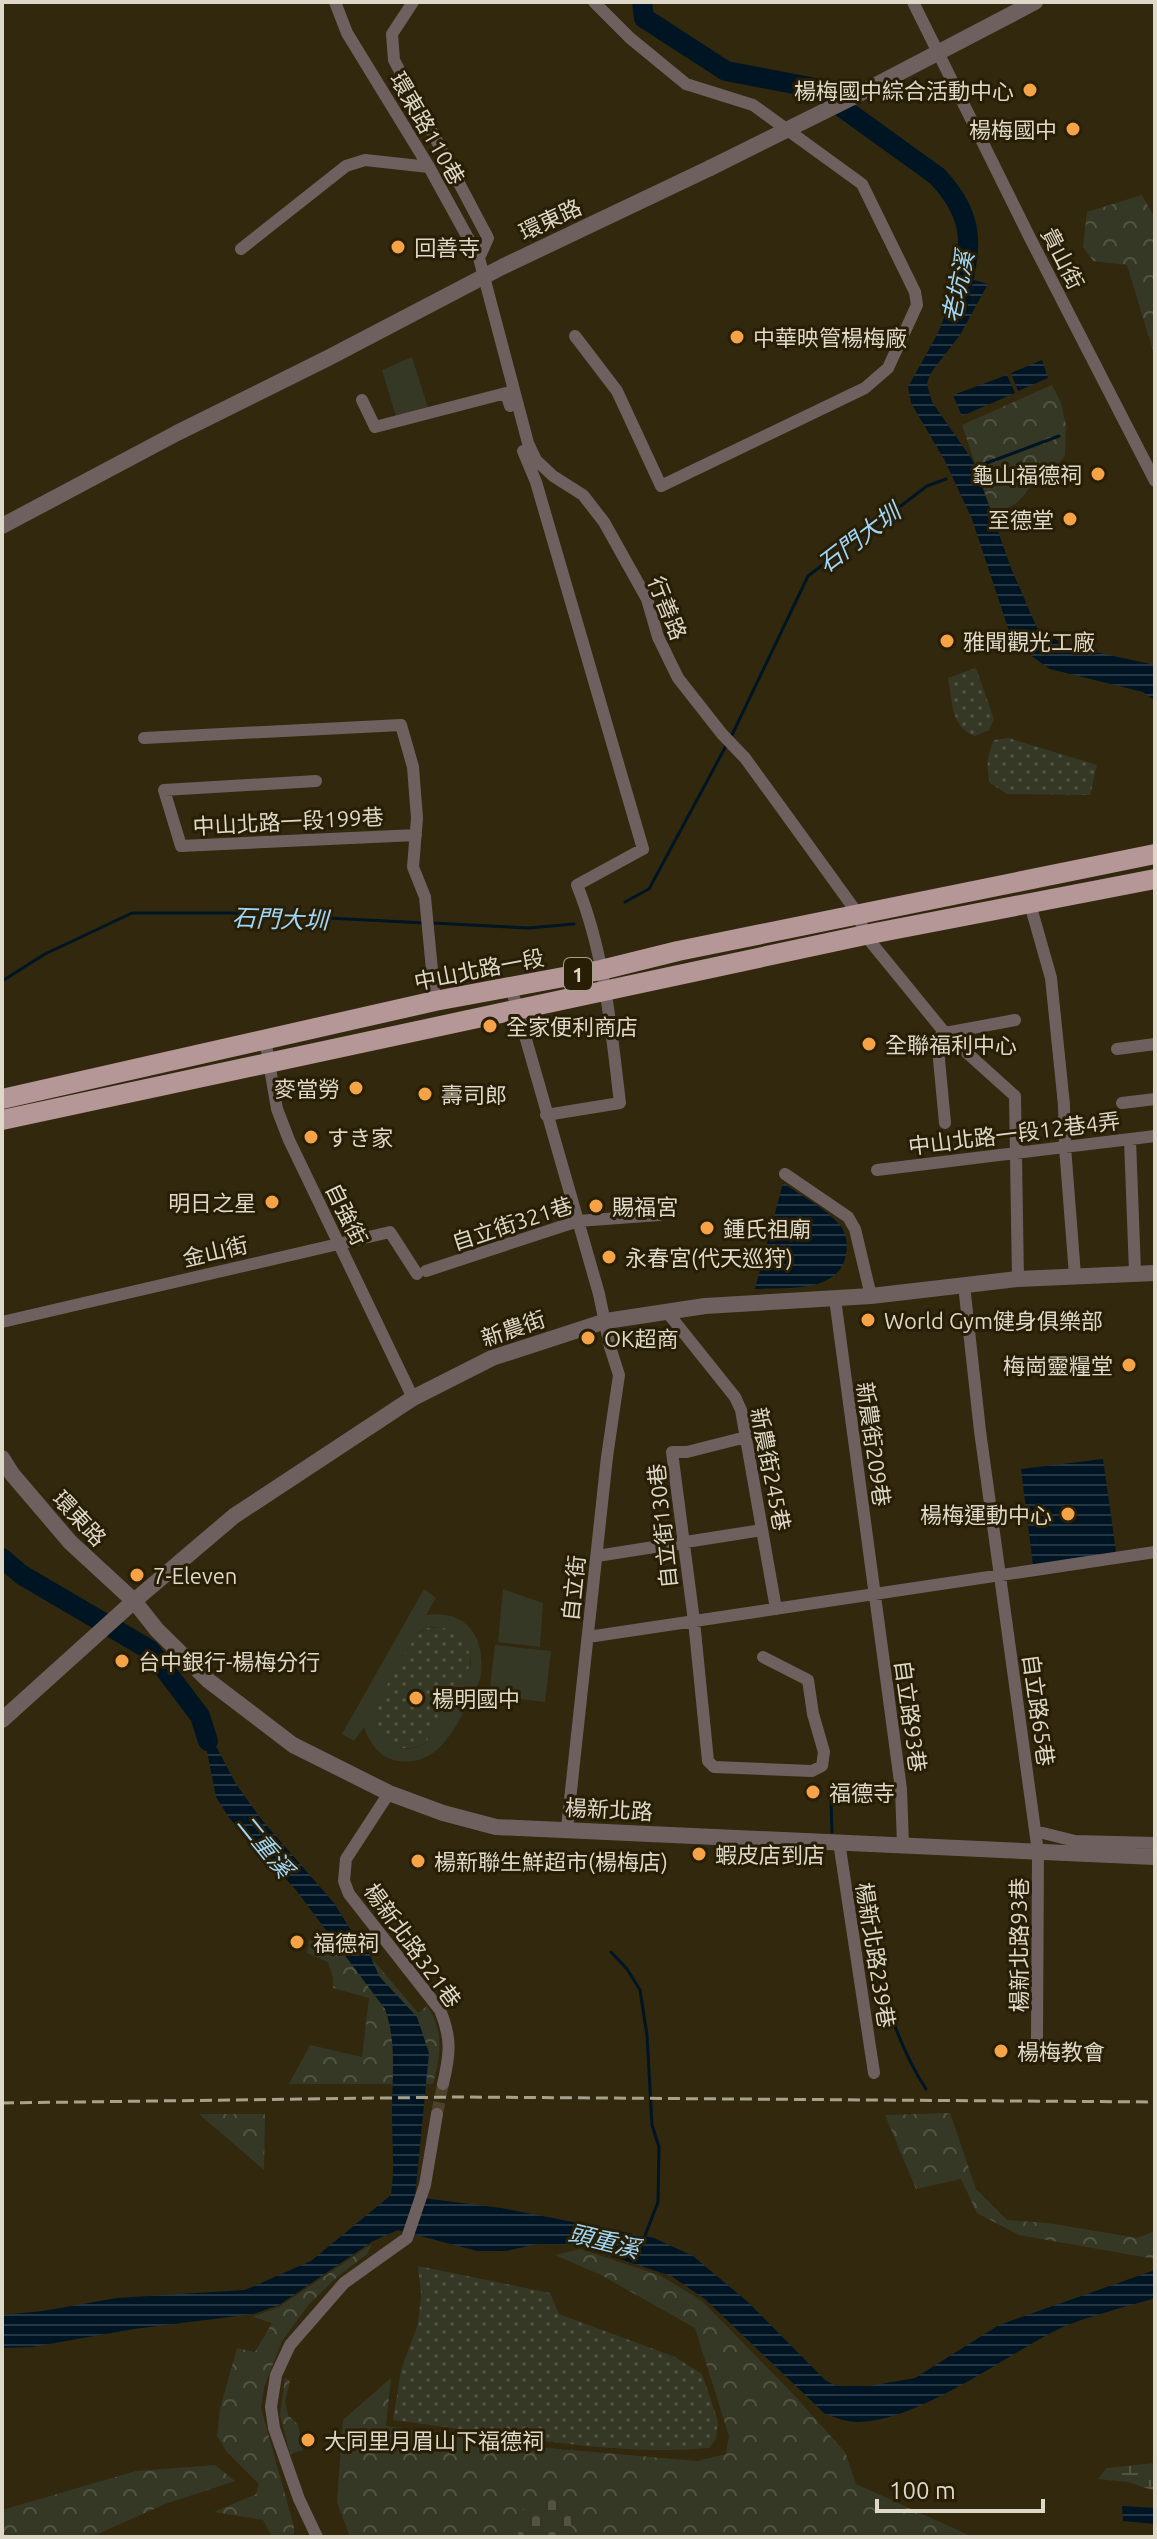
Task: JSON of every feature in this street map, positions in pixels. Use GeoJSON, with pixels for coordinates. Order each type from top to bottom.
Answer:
{"type":"FeatureCollection","features":[{"type":"Feature","properties":{"kind":"main road","name":"中山北路一段"},"geometry":{"type":"LineString","coordinates":[[2,1099],[435,1001],[601,970],[678,951],[1155,854]]}},
{"type":"Feature","properties":{"kind":"main road","name":"1"},"geometry":{"type":"LineString","coordinates":[[2,1120],[865,935],[1155,879]]}},
{"type":"Feature","properties":{"kind":"street","name":"環東路110巷"},"geometry":{"type":"LineString","coordinates":[[335,2],[347,33],[429,167],[479,258],[483,277]]}},
{"type":"Feature","properties":{"kind":"street"},"geometry":{"type":"LineString","coordinates":[[413,2],[392,34],[394,60],[488,238],[479,258]]}},
{"type":"Feature","properties":{"kind":"street"},"geometry":{"type":"LineString","coordinates":[[575,336],[617,391],[661,486],[865,388],[888,368],[917,305],[915,292],[862,184],[753,105],[686,84],[630,38],[594,2]]}},
{"type":"Feature","properties":{"kind":"street","name":"貴山街"},"geometry":{"type":"LineString","coordinates":[[913,2],[1027,234],[1155,481]]}},
{"type":"Feature","properties":{"kind":"street","name":"環東路"},"geometry":{"type":"LineString","coordinates":[[2,526],[483,277],[853,97],[1035,2]]}},
{"type":"Feature","properties":{"kind":"street"},"geometry":{"type":"LineString","coordinates":[[241,249],[346,166],[365,160],[429,167]]}},
{"type":"Feature","properties":{"kind":"street","name":"行善路"},"geometry":{"type":"LineString","coordinates":[[483,277],[528,443],[536,460],[553,476],[583,495],[604,522],[647,599],[665,656],[678,678],[734,745],[858,914],[865,935],[945,1033],[1015,1096],[1017,1151]]}},
{"type":"Feature","properties":{"kind":"street"},"geometry":{"type":"LineString","coordinates":[[362,400],[375,427],[506,393],[520,443],[536,482],[643,849],[577,885],[587,908],[607,992],[620,1103],[546,1115]]}},
{"type":"Feature","properties":{"kind":"street","name":"中山北路一段199巷"},"geometry":{"type":"LineString","coordinates":[[144,738],[401,725],[413,767],[416,835],[413,867],[425,897],[435,1001]]}},
{"type":"Feature","properties":{"kind":"street","name":"中山北路一段199巷"},"geometry":{"type":"LineString","coordinates":[[316,781],[164,790],[181,846],[416,835]]}},
{"type":"Feature","properties":{"kind":"street"},"geometry":{"type":"LineString","coordinates":[[1030,904],[1051,978],[1064,1105],[1075,1275]]}},
{"type":"Feature","properties":{"kind":"street","name":"自立街"},"geometry":{"type":"LineString","coordinates":[[511,987],[619,1375],[588,1637],[1155,1552]]}},
{"type":"Feature","properties":{"kind":"street"},"geometry":{"type":"LineString","coordinates":[[945,1123],[937,1038],[945,1033],[1015,1020]]}},
{"type":"Feature","properties":{"kind":"street","name":"自強街"},"geometry":{"type":"LineString","coordinates":[[265,1039],[277,1109],[413,1398]]}},
{"type":"Feature","properties":{"kind":"street"},"geometry":{"type":"LineString","coordinates":[[1117,1049],[1155,1044]]}},
{"type":"Feature","properties":{"kind":"street"},"geometry":{"type":"LineString","coordinates":[[1122,1103],[1155,1099]]}},
{"type":"Feature","properties":{"kind":"street","name":"中山北路一段12巷4弄"},"geometry":{"type":"LineString","coordinates":[[877,1170],[1155,1136]]}},
{"type":"Feature","properties":{"kind":"street"},"geometry":{"type":"LineString","coordinates":[[1130,1140],[1135,1272]]}},
{"type":"Feature","properties":{"kind":"street"},"geometry":{"type":"LineString","coordinates":[[1017,1151],[1018,1279]]}},
{"type":"Feature","properties":{"kind":"street"},"geometry":{"type":"LineString","coordinates":[[785,1174],[848,1217],[855,1229],[871,1296]]}},
{"type":"Feature","properties":{"kind":"street","name":"自立街321巷"},"geometry":{"type":"LineString","coordinates":[[421,1272],[578,1221],[659,1215]]}},
{"type":"Feature","properties":{"kind":"street","name":"金山街"},"geometry":{"type":"LineString","coordinates":[[2,1322],[390,1232],[421,1272]]}},
{"type":"Feature","properties":{"kind":"street","name":"新農街"},"geometry":{"type":"LineString","coordinates":[[2,1720],[133,1601],[234,1516],[413,1398],[492,1358],[606,1321],[705,1306],[871,1296],[1018,1279],[1155,1273]]}},
{"type":"Feature","properties":{"kind":"street","name":"自立路65巷"},"geometry":{"type":"LineString","coordinates":[[964,1285],[1038,1852]]}},
{"type":"Feature","properties":{"kind":"street","name":"新農街209巷"},"geometry":{"type":"LineString","coordinates":[[835,1299],[875,1594]]}},
{"type":"Feature","properties":{"kind":"street","name":"新農街245巷"},"geometry":{"type":"LineString","coordinates":[[667,1312],[735,1397],[741,1410],[776,1609]]}},
{"type":"Feature","properties":{"kind":"street","name":"自立街130巷"},"geometry":{"type":"LineString","coordinates":[[746,1437],[687,1452],[672,1452],[708,1761],[714,1767],[812,1771],[822,1766],[824,1752],[813,1714],[808,1680],[763,1657]]}},
{"type":"Feature","properties":{"kind":"street","name":"環東路"},"geometry":{"type":"LineString","coordinates":[[2,1458],[70,1542],[133,1601]]}},
{"type":"Feature","properties":{"kind":"street"},"geometry":{"type":"LineString","coordinates":[[597,1556],[762,1530]]}},
{"type":"Feature","properties":{"kind":"street","name":"自立路93巷"},"geometry":{"type":"LineString","coordinates":[[875,1594],[901,1789],[903,1845]]}},
{"type":"Feature","properties":{"kind":"street","name":"楊新北路"},"geometry":{"type":"LineString","coordinates":[[133,1601],[157,1630],[209,1681],[293,1745],[389,1793],[443,1813],[496,1827],[1155,1857]]}},
{"type":"Feature","properties":{"kind":"street"},"geometry":{"type":"LineString","coordinates":[[567,1828],[588,1637]]}},
{"type":"Feature","properties":{"kind":"street","name":"楊新北路321巷"},"geometry":{"type":"LineString","coordinates":[[389,1793],[346,1859],[344,1881],[349,1894],[440,2010],[449,2033],[450,2052],[443,2084]]}},
{"type":"Feature","properties":{"kind":"street"},"geometry":{"type":"LineString","coordinates":[[1035,1831],[1075,1841],[1155,1843]]}},
{"type":"Feature","properties":{"kind":"street","name":"楊新北路239巷"},"geometry":{"type":"LineString","coordinates":[[839,1842],[874,2073]]}},
{"type":"Feature","properties":{"kind":"street","name":"楊新北路93巷"},"geometry":{"type":"LineString","coordinates":[[1037,2039],[1038,1852]]}},
{"type":"Feature","properties":{"kind":"street"},"geometry":{"type":"LineString","coordinates":[[317,2537],[299,2499],[274,2428],[271,2407],[276,2375],[290,2345],[335,2293],[407,2238],[425,2185],[437,2114]]}},
{"type":"Feature","properties":{"kind":"green space"},"geometry":{"type":"Polygon","coordinates":[[[1142,195],[1155,218],[1155,357],[1127,265],[1093,261],[1083,247],[1087,212],[1142,195]]]}},
{"type":"Feature","properties":{"kind":"green space"},"geometry":{"type":"Polygon","coordinates":[[[412,357],[429,411],[397,420],[382,370],[412,357]]]}},
{"type":"Feature","properties":{"kind":"green space"},"geometry":{"type":"Polygon","coordinates":[[[1052,385],[1061,403],[1066,425],[1065,455],[1053,472],[1034,482],[1018,502],[993,516],[962,425],[1052,385]]]}},
{"type":"Feature","properties":{"kind":"green space"},"geometry":{"type":"Polygon","coordinates":[[[976,668],[994,719],[989,730],[975,736],[961,727],[957,720],[948,678],[976,668]]]}},
{"type":"Feature","properties":{"kind":"green space"},"geometry":{"type":"Polygon","coordinates":[[[1008,738],[1097,765],[1090,795],[1007,794],[990,783],[988,762],[994,740],[1008,738]]]}},
{"type":"Feature","properties":{"kind":"green space"},"geometry":{"type":"Polygon","coordinates":[[[424,1589],[436,1598],[426,1615],[441,1614],[464,1622],[472,1630],[481,1652],[480,1680],[458,1722],[440,1747],[414,1761],[398,1761],[380,1753],[364,1727],[354,1741],[342,1734],[424,1589]],[[433,1627],[419,1633],[407,1649],[377,1707],[380,1731],[386,1739],[401,1748],[419,1747],[427,1741],[471,1664],[465,1642],[455,1633],[433,1627]]]}},
{"type":"Feature","properties":{"kind":"green space"},"geometry":{"type":"Polygon","coordinates":[[[503,1589],[543,1603],[540,1647],[498,1642],[503,1589]]]}},
{"type":"Feature","properties":{"kind":"green space"},"geometry":{"type":"Polygon","coordinates":[[[442,1627],[456,1633],[466,1643],[470,1656],[468,1671],[427,1741],[414,1748],[398,1747],[380,1731],[376,1707],[388,1680],[416,1635],[426,1628],[442,1627]]]}},
{"type":"Feature","properties":{"kind":"green space"},"geometry":{"type":"Polygon","coordinates":[[[495,1645],[551,1651],[545,1702],[489,1695],[495,1645]]]}},
{"type":"Feature","properties":{"kind":"green space"},"geometry":{"type":"Polygon","coordinates":[[[309,1940],[374,1961],[418,2013],[427,2006],[439,2034],[433,2084],[289,2084],[310,2045],[362,2057],[369,1998],[333,1988],[328,1962],[307,1953],[309,1940]]]}},
{"type":"Feature","properties":{"kind":"green space"},"geometry":{"type":"Polygon","coordinates":[[[950,2113],[976,2189],[1007,2220],[1047,2223],[1137,2238],[1155,2231],[1155,2259],[1019,2235],[977,2213],[961,2179],[916,2189],[885,2115],[950,2113]]]}},
{"type":"Feature","properties":{"kind":"green space"},"geometry":{"type":"Polygon","coordinates":[[[199,2114],[265,2114],[264,2170],[199,2114]]]}},
{"type":"Feature","properties":{"kind":"green space"},"geometry":{"type":"Polygon","coordinates":[[[372,2244],[367,2254],[309,2304],[282,2341],[264,2387],[261,2408],[294,2534],[272,2537],[263,2520],[214,2512],[256,2494],[259,2484],[227,2452],[217,2436],[220,2409],[237,2348],[255,2352],[272,2323],[253,2317],[279,2307],[372,2244]]]}},
{"type":"Feature","properties":{"kind":"green space"},"geometry":{"type":"Polygon","coordinates":[[[580,2249],[659,2275],[701,2300],[845,2452],[856,2484],[973,2537],[350,2537],[337,2502],[343,2420],[391,2378],[386,2426],[513,2445],[697,2461],[726,2454],[729,2436],[695,2328],[601,2275],[555,2255],[580,2249]]]}},
{"type":"Feature","properties":{"kind":"green space"},"geometry":{"type":"Polygon","coordinates":[[[418,2266],[550,2293],[559,2314],[675,2357],[702,2374],[718,2421],[716,2439],[709,2448],[632,2449],[551,2442],[393,2420],[401,2370],[418,2324],[421,2294],[418,2266]]]}},
{"type":"Feature","properties":{"kind":"green space"},"geometry":{"type":"Polygon","coordinates":[[[285,2378],[290,2381],[285,2401],[288,2415],[298,2425],[303,2450],[290,2454],[280,2415],[285,2378]]]}},
{"type":"Feature","properties":{"kind":"green space"},"geometry":{"type":"Polygon","coordinates":[[[1155,2463],[1155,2491],[1128,2482],[1098,2479],[1106,2468],[1155,2463]]]}},
{"type":"Feature","properties":{"kind":"green space"},"geometry":{"type":"Polygon","coordinates":[[[215,2465],[235,2481],[165,2504],[91,2537],[2,2537],[2,2510],[136,2471],[215,2465]]]}},
{"type":"Feature","properties":{"kind":"green space"},"geometry":{"type":"Polygon","coordinates":[[[563,2499],[570,2509],[572,2537],[520,2537],[514,2525],[528,2505],[563,2499]]]}},
{"type":"Feature","properties":{"kind":"water"},"geometry":{"type":"Polygon","coordinates":[[[953,274],[988,284],[960,335],[930,374],[927,384],[932,402],[973,461],[1011,568],[1037,628],[1067,646],[1155,665],[1155,701],[1143,692],[1050,669],[1030,655],[1009,631],[972,519],[945,461],[911,403],[908,387],[938,333],[950,303],[953,274]]]}},
{"type":"Feature","properties":{"kind":"water"},"geometry":{"type":"Polygon","coordinates":[[[1042,360],[1048,378],[1018,391],[1011,373],[1042,360]]]}},
{"type":"Feature","properties":{"kind":"water"},"geometry":{"type":"Polygon","coordinates":[[[1007,375],[1015,393],[962,416],[953,395],[1007,375]]]}},
{"type":"Feature","properties":{"kind":"water"},"geometry":{"type":"Polygon","coordinates":[[[783,1183],[820,1207],[839,1224],[846,1238],[846,1254],[842,1267],[822,1282],[795,1288],[755,1289],[783,1183]]]}},
{"type":"Feature","properties":{"kind":"water","name":"楊梅運動中心"},"geometry":{"type":"Polygon","coordinates":[[[1103,1459],[1117,1559],[1034,1573],[1021,1469],[1103,1459]]]}},
{"type":"Feature","properties":{"kind":"water","name":"頭重溪"},"geometry":{"type":"Polygon","coordinates":[[[200,1716],[236,1784],[261,1819],[334,1903],[369,1953],[379,1976],[417,2017],[429,2053],[415,2197],[501,2208],[654,2238],[693,2256],[749,2303],[825,2380],[836,2386],[869,2386],[915,2378],[999,2325],[1155,2270],[1155,2298],[1061,2328],[932,2400],[882,2419],[859,2422],[824,2413],[705,2299],[671,2276],[577,2245],[538,2244],[506,2251],[477,2251],[398,2230],[373,2241],[279,2305],[253,2314],[134,2329],[32,2347],[2,2348],[2,2315],[117,2298],[245,2290],[311,2261],[391,2195],[393,2060],[385,2009],[296,1890],[230,1819],[216,1797],[200,1716]]]}},
{"type":"Feature","properties":{"kind":"water"},"geometry":{"type":"Polygon","coordinates":[[[1122,2506],[1155,2508],[1155,2524],[1123,2521],[1122,2506]]]}},
{"type":"Feature","properties":{"kind":"waterway","name":"老坑溪"},"geometry":{"type":"LineString","coordinates":[[642,2],[644,18],[726,71],[815,88],[937,176],[959,206],[968,235],[966,266],[958,303]]}},
{"type":"Feature","properties":{"kind":"waterway","name":"石門大圳"},"geometry":{"type":"LineString","coordinates":[[976,467],[1059,436]]}},
{"type":"Feature","properties":{"kind":"waterway","name":"石門大圳"},"geometry":{"type":"LineString","coordinates":[[731,737],[808,576],[927,486],[946,479]]}},
{"type":"Feature","properties":{"kind":"waterway","name":"石門大圳"},"geometry":{"type":"LineString","coordinates":[[625,902],[649,889],[727,744]]}},
{"type":"Feature","properties":{"kind":"waterway","name":"石門大圳"},"geometry":{"type":"LineString","coordinates":[[2,981],[45,954],[132,913],[231,913],[425,923]]}},
{"type":"Feature","properties":{"kind":"waterway","name":"石門大圳"},"geometry":{"type":"LineString","coordinates":[[432,923],[529,928],[574,924]]}},
{"type":"Feature","properties":{"kind":"waterway","name":"二重溪"},"geometry":{"type":"LineString","coordinates":[[2,1558],[22,1575],[150,1650],[200,1716],[208,1741]]}},
{"type":"Feature","properties":{"kind":"waterway"},"geometry":{"type":"LineString","coordinates":[[831,1800],[832,1832]]}},
{"type":"Feature","properties":{"kind":"waterway"},"geometry":{"type":"LineString","coordinates":[[858,1888],[858,1907],[886,2001],[903,2047],[926,2089]]}},
{"type":"Feature","properties":{"kind":"waterway","name":"頭重溪"},"geometry":{"type":"LineString","coordinates":[[611,1952],[627,1969],[640,1990],[647,2035],[652,2125],[659,2147],[658,2202],[644,2238]]}},
{"type":"Feature","properties":{"kind":"tunnel"},"geometry":{"type":"LineString","coordinates":[[437,2114],[443,2084]]}},
{"type":"Feature","properties":{"kind":"railway"},"geometry":{"type":"LineString","coordinates":[[2,2103],[459,2097],[1155,2102]]}},
{"type":"Feature","properties":{"kind":"place","name":"楊梅國中綜合活動中心"},"geometry":{"type":"Point","coordinates":[1030,90]}},
{"type":"Feature","properties":{"kind":"place","name":"楊梅國中"},"geometry":{"type":"Point","coordinates":[1073,129]}},
{"type":"Feature","properties":{"kind":"place","name":"回善寺"},"geometry":{"type":"Point","coordinates":[398,247]}},
{"type":"Feature","properties":{"kind":"place","name":"中華映管楊梅廠"},"geometry":{"type":"Point","coordinates":[737,337]}},
{"type":"Feature","properties":{"kind":"place","name":"龜山福德祠"},"geometry":{"type":"Point","coordinates":[1098,474]}},
{"type":"Feature","properties":{"kind":"place","name":"至德堂"},"geometry":{"type":"Point","coordinates":[1070,519]}},
{"type":"Feature","properties":{"kind":"place","name":"雅聞觀光工廠"},"geometry":{"type":"Point","coordinates":[947,641]}},
{"type":"Feature","properties":{"kind":"place","name":"全家便利商店"},"geometry":{"type":"Point","coordinates":[490,1026]}},
{"type":"Feature","properties":{"kind":"place","name":"全聯福利中心"},"geometry":{"type":"Point","coordinates":[869,1044]}},
{"type":"Feature","properties":{"kind":"place","name":"麥當勞"},"geometry":{"type":"Point","coordinates":[356,1088]}},
{"type":"Feature","properties":{"kind":"place","name":"壽司郎"},"geometry":{"type":"Point","coordinates":[425,1094]}},
{"type":"Feature","properties":{"kind":"place","name":"すき家"},"geometry":{"type":"Point","coordinates":[311,1137]}},
{"type":"Feature","properties":{"kind":"place","name":"明日之星"},"geometry":{"type":"Point","coordinates":[272,1202]}},
{"type":"Feature","properties":{"kind":"place","name":"賜福宮"},"geometry":{"type":"Point","coordinates":[596,1206]}},
{"type":"Feature","properties":{"kind":"place","name":"鍾氏祖廟"},"geometry":{"type":"Point","coordinates":[707,1228]}},
{"type":"Feature","properties":{"kind":"place","name":"永春宮(代天巡狩)"},"geometry":{"type":"Point","coordinates":[609,1257]}},
{"type":"Feature","properties":{"kind":"place","name":"World Gym健身俱樂部"},"geometry":{"type":"Point","coordinates":[868,1320]}},
{"type":"Feature","properties":{"kind":"place","name":"OK超商"},"geometry":{"type":"Point","coordinates":[588,1338]}},
{"type":"Feature","properties":{"kind":"place","name":"梅崗靈糧堂"},"geometry":{"type":"Point","coordinates":[1129,1365]}},
{"type":"Feature","properties":{"kind":"place","name":"楊梅運動中心"},"geometry":{"type":"Point","coordinates":[1068,1514]}},
{"type":"Feature","properties":{"kind":"place","name":"7-Eleven"},"geometry":{"type":"Point","coordinates":[137,1575]}},
{"type":"Feature","properties":{"kind":"place","name":"台中銀行-楊梅分行"},"geometry":{"type":"Point","coordinates":[122,1661]}},
{"type":"Feature","properties":{"kind":"place","name":"楊明國中"},"geometry":{"type":"Point","coordinates":[416,1698]}},
{"type":"Feature","properties":{"kind":"place","name":"福德寺"},"geometry":{"type":"Point","coordinates":[813,1792]}},
{"type":"Feature","properties":{"kind":"place","name":"蝦皮店到店"},"geometry":{"type":"Point","coordinates":[699,1854]}},
{"type":"Feature","properties":{"kind":"place","name":"楊新聯生鮮超市(楊梅店)"},"geometry":{"type":"Point","coordinates":[418,1861]}},
{"type":"Feature","properties":{"kind":"place","name":"福德祠"},"geometry":{"type":"Point","coordinates":[297,1942]}},
{"type":"Feature","properties":{"kind":"place","name":"楊梅教會"},"geometry":{"type":"Point","coordinates":[1001,2051]}},
{"type":"Feature","properties":{"kind":"place","name":"大同里月眉山下福德祠"},"geometry":{"type":"Point","coordinates":[308,2440]}}]}
